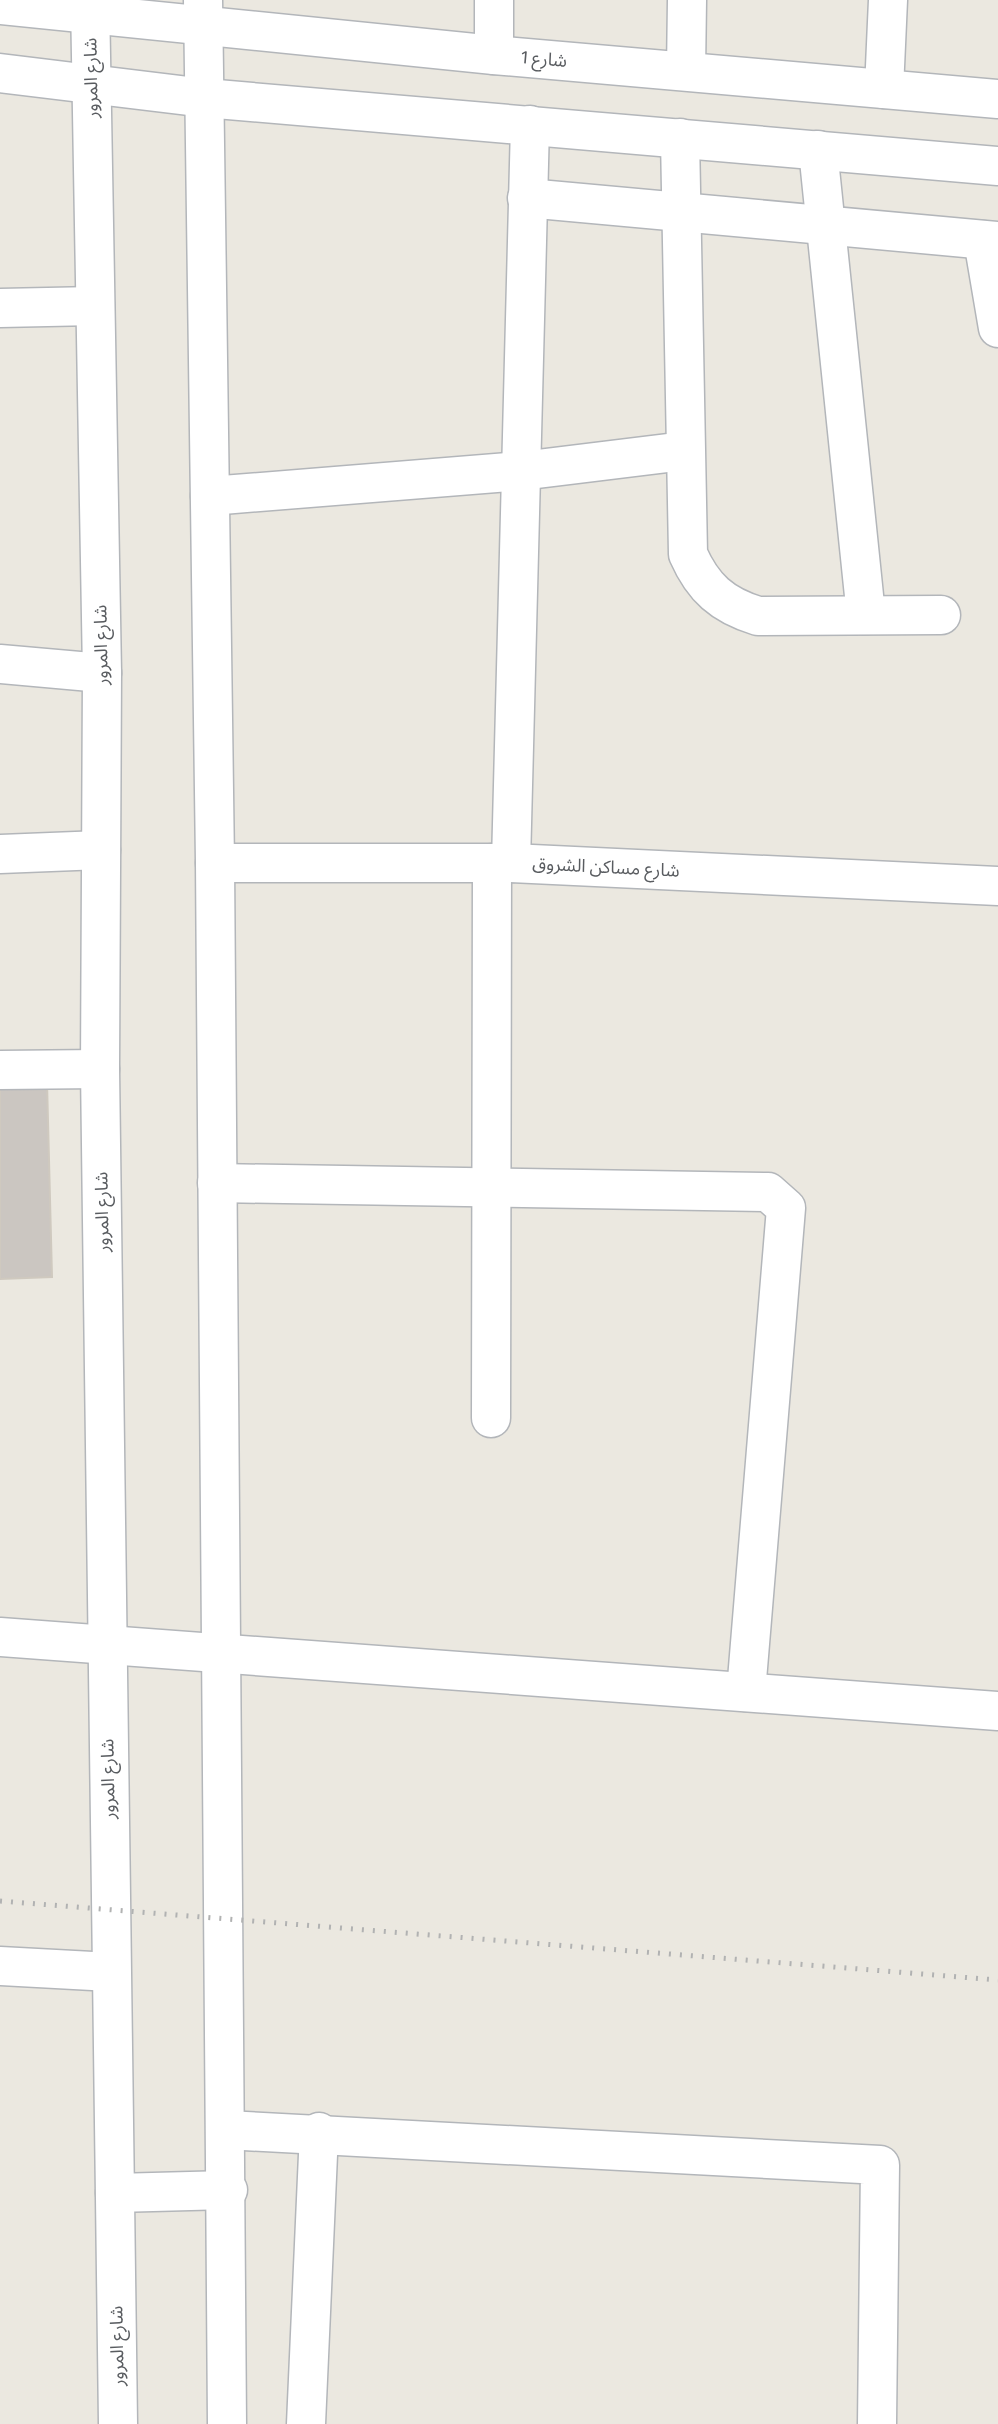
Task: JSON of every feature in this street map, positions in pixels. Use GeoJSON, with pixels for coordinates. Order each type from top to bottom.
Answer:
{"type":"FeatureCollection","features":[{"type":"Feature","properties":{"kind":"street"},"geometry":{"type":"LineString","coordinates":[[494,0],[494,55]]}},
{"type":"Feature","properties":{"kind":"street"},"geometry":{"type":"LineString","coordinates":[[686,71],[687,0]]}},
{"type":"Feature","properties":{"kind":"street"},"geometry":{"type":"LineString","coordinates":[[884,89],[888,0]]}},
{"type":"Feature","properties":{"kind":"street","name":"شارع 1"},"geometry":{"type":"LineString","coordinates":[[0,5],[203,14],[494,55],[998,99]]}},
{"type":"Feature","properties":{"kind":"street","name":"شارع المرور"},"geometry":{"type":"LineString","coordinates":[[90,7],[102,673],[100,1069],[118,2424]]}},
{"type":"Feature","properties":{"kind":"street"},"geometry":{"type":"LineString","coordinates":[[203,14],[215,863],[220,1654],[228,2190],[227,2424]]}},
{"type":"Feature","properties":{"kind":"street"},"geometry":{"type":"LineString","coordinates":[[0,73],[205,98],[998,166]]}},
{"type":"Feature","properties":{"kind":"street"},"geometry":{"type":"LineString","coordinates":[[491,1418],[491,1188],[501,863],[521,471],[530,125]]}},
{"type":"Feature","properties":{"kind":"street"},"geometry":{"type":"LineString","coordinates":[[680,138],[688,554],[698,576],[714,596],[734,609],[758,616],[941,615]]}},
{"type":"Feature","properties":{"kind":"street"},"geometry":{"type":"LineString","coordinates":[[818,150],[866,615]]}},
{"type":"Feature","properties":{"kind":"street"},"geometry":{"type":"LineString","coordinates":[[527,198],[990,241],[998,328]]}},
{"type":"Feature","properties":{"kind":"street"},"geometry":{"type":"LineString","coordinates":[[0,309],[95,306]]}},
{"type":"Feature","properties":{"kind":"street"},"geometry":{"type":"LineString","coordinates":[[210,496],[521,471],[684,452]]}},
{"type":"Feature","properties":{"kind":"street"},"geometry":{"type":"LineString","coordinates":[[0,664],[102,673]]}},
{"type":"Feature","properties":{"kind":"street"},"geometry":{"type":"LineString","coordinates":[[0,854],[101,850]]}},
{"type":"Feature","properties":{"kind":"street","name":"شارع مساكن الشروق"},"geometry":{"type":"LineString","coordinates":[[215,863],[501,863],[998,886]]}},
{"type":"Feature","properties":{"kind":"street"},"geometry":{"type":"LineString","coordinates":[[0,1070],[100,1069]]}},
{"type":"Feature","properties":{"kind":"street"},"geometry":{"type":"LineString","coordinates":[[217,1183],[768,1192],[786,1208],[746,1692]]}},
{"type":"Feature","properties":{"kind":"street"},"geometry":{"type":"LineString","coordinates":[[0,1637],[998,1712]]}},
{"type":"Feature","properties":{"kind":"street"},"geometry":{"type":"LineString","coordinates":[[0,1966],[111,1972]]}},
{"type":"Feature","properties":{"kind":"street"},"geometry":{"type":"LineString","coordinates":[[226,2130],[880,2165],[877,2424]]}},
{"type":"Feature","properties":{"kind":"street"},"geometry":{"type":"LineString","coordinates":[[306,2424],[319,2133]]}},
{"type":"Feature","properties":{"kind":"street"},"geometry":{"type":"LineString","coordinates":[[115,2193],[228,2190]]}},
{"type":"Feature","properties":{"kind":"building"},"geometry":{"type":"Polygon","coordinates":[[[47,1082],[52,1277],[0,1279],[0,1084],[47,1082]]]}},
{"type":"Feature","properties":{"kind":"railway"},"geometry":{"type":"LineString","coordinates":[[0,1901],[998,1980]]}}]}
